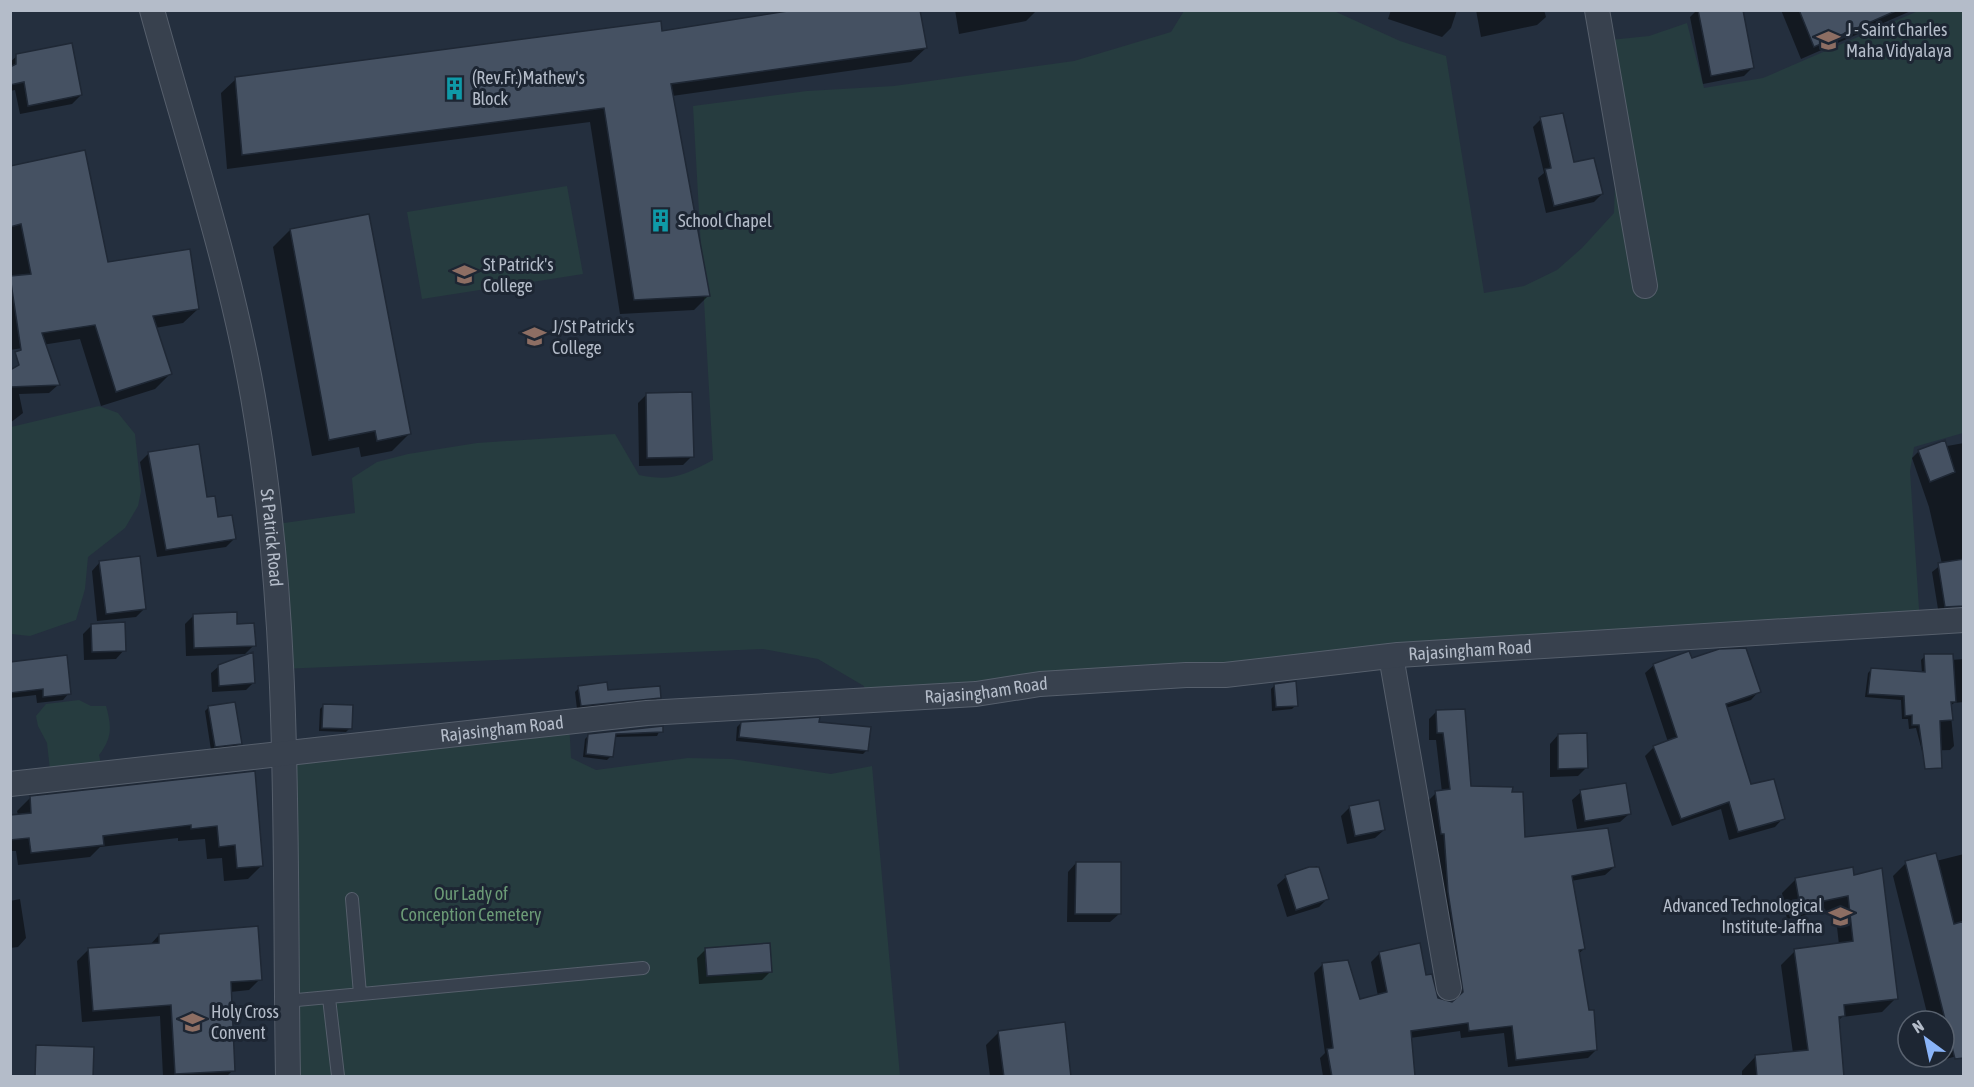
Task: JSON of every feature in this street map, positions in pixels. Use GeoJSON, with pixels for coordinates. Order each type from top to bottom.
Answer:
{"type":"FeatureCollection","features":[{"type":"Feature","properties":{"kind":"street","name":"St Patrick Road"},"geometry":{"type":"LineString","coordinates":[[152,10],[237,313],[256,416],[270,516],[283,752],[288,1077]]}},
{"type":"Feature","properties":{"kind":"street"},"geometry":{"type":"LineString","coordinates":[[1597,10],[1645,286]]}},
{"type":"Feature","properties":{"kind":"street","name":"Rajasingham Road"},"geometry":{"type":"LineString","coordinates":[[10,784],[647,713],[976,694],[1040,684],[1186,675],[1225,675],[1391,656],[1964,620]]}},
{"type":"Feature","properties":{"kind":"street"},"geometry":{"type":"LineString","coordinates":[[1391,656],[1449,988]]}},
{"type":"Feature","properties":{"kind":"lane"},"geometry":{"type":"LineString","coordinates":[[352,899],[360,994]]}},
{"type":"Feature","properties":{"kind":"lane"},"geometry":{"type":"LineString","coordinates":[[286,1001],[643,968]]}},
{"type":"Feature","properties":{"kind":"lane"},"geometry":{"type":"LineString","coordinates":[[329,998],[338,1077]]}},
{"type":"Feature","properties":{"kind":"green space"},"geometry":{"type":"Polygon","coordinates":[[[1184,11],[1334,11],[1400,41],[1446,56],[1484,293],[1524,286],[1557,270],[1582,248],[1614,213],[1616,159],[1610,40],[1649,36],[1687,23],[1704,88],[1763,78],[1918,11],[1963,11],[1963,433],[1914,447],[1910,471],[1920,624],[866,701],[864,686],[818,659],[763,649],[280,669],[270,516],[284,523],[355,513],[352,478],[377,462],[408,454],[477,443],[615,434],[639,475],[660,478],[678,476],[713,460],[693,106],[807,91],[894,86],[1074,61],[1171,32],[1184,11]]]}},
{"type":"Feature","properties":{"kind":"green space"},"geometry":{"type":"Polygon","coordinates":[[[567,186],[583,274],[422,299],[407,212],[567,186]]]}},
{"type":"Feature","properties":{"kind":"green space"},"geometry":{"type":"Polygon","coordinates":[[[99,406],[118,413],[135,434],[141,491],[138,506],[125,528],[88,557],[85,589],[76,620],[30,636],[11,634],[11,427],[99,406]]]}},
{"type":"Feature","properties":{"kind":"green space"},"geometry":{"type":"Polygon","coordinates":[[[79,700],[91,706],[106,706],[110,732],[99,755],[103,773],[51,779],[47,743],[38,726],[36,716],[46,704],[79,700]]]}},
{"type":"Feature","properties":{"kind":"green space","name":"Our Lady of Conception Cemetery"},"geometry":{"type":"Polygon","coordinates":[[[569,722],[571,758],[596,770],[688,758],[732,759],[831,774],[872,766],[900,1076],[288,1076],[283,752],[569,722]]]}},
{"type":"Feature","properties":{"kind":"building"},"geometry":{"type":"Polygon","coordinates":[[[794,10],[920,10],[927,48],[671,84],[710,296],[634,300],[604,108],[242,155],[235,77],[661,21],[662,31],[794,10]]]}},
{"type":"Feature","properties":{"kind":"building"},"geometry":{"type":"Polygon","coordinates":[[[1698,10],[1743,10],[1754,68],[1711,76],[1698,10]]]}},
{"type":"Feature","properties":{"kind":"building","name":"J - Saint Charles Maha Vidyalaya"},"geometry":{"type":"Polygon","coordinates":[[[1799,10],[1898,10],[1814,47],[1799,10]]]}},
{"type":"Feature","properties":{"kind":"building"},"geometry":{"type":"Polygon","coordinates":[[[72,43],[82,95],[28,106],[24,82],[10,85],[10,67],[16,64],[16,54],[72,43]]]}},
{"type":"Feature","properties":{"kind":"building"},"geometry":{"type":"Polygon","coordinates":[[[1563,113],[1574,162],[1594,158],[1603,194],[1554,206],[1545,169],[1551,168],[1540,117],[1563,113]]]}},
{"type":"Feature","properties":{"kind":"building"},"geometry":{"type":"Polygon","coordinates":[[[85,150],[108,262],[190,249],[199,309],[153,316],[172,374],[116,392],[95,325],[42,333],[60,385],[10,387],[10,370],[19,365],[15,352],[21,350],[10,276],[31,274],[21,224],[10,227],[10,166],[85,150]]]}},
{"type":"Feature","properties":{"kind":"building"},"geometry":{"type":"Polygon","coordinates":[[[369,214],[411,434],[377,441],[375,431],[329,440],[290,229],[369,214]]]}},
{"type":"Feature","properties":{"kind":"building"},"geometry":{"type":"Polygon","coordinates":[[[692,392],[694,457],[647,458],[646,393],[692,392]]]}},
{"type":"Feature","properties":{"kind":"building"},"geometry":{"type":"Polygon","coordinates":[[[1945,440],[1955,472],[1930,482],[1918,450],[1945,440]]]}},
{"type":"Feature","properties":{"kind":"building"},"geometry":{"type":"Polygon","coordinates":[[[199,444],[207,497],[215,496],[218,517],[232,515],[236,539],[166,550],[148,452],[199,444]]]}},
{"type":"Feature","properties":{"kind":"building"},"geometry":{"type":"Polygon","coordinates":[[[140,556],[146,609],[106,614],[99,561],[140,556]]]}},
{"type":"Feature","properties":{"kind":"building"},"geometry":{"type":"Polygon","coordinates":[[[1964,559],[1964,606],[1945,607],[1938,563],[1964,559]]]}},
{"type":"Feature","properties":{"kind":"building"},"geometry":{"type":"Polygon","coordinates":[[[237,612],[237,624],[254,623],[256,646],[194,648],[193,614],[237,612]]]}},
{"type":"Feature","properties":{"kind":"building"},"geometry":{"type":"Polygon","coordinates":[[[125,622],[126,651],[92,652],[91,624],[125,622]]]}},
{"type":"Feature","properties":{"kind":"building"},"geometry":{"type":"Polygon","coordinates":[[[1746,648],[1761,692],[1726,704],[1751,784],[1774,779],[1785,819],[1738,832],[1729,802],[1681,819],[1653,746],[1677,737],[1653,664],[1689,651],[1692,658],[1719,649],[1746,648]]]}},
{"type":"Feature","properties":{"kind":"building"},"geometry":{"type":"Polygon","coordinates":[[[253,652],[255,683],[219,686],[218,665],[253,652]]]}},
{"type":"Feature","properties":{"kind":"building"},"geometry":{"type":"Polygon","coordinates":[[[1924,654],[1953,654],[1956,702],[1951,702],[1953,720],[1940,721],[1942,768],[1925,769],[1919,725],[1912,725],[1912,715],[1905,716],[1904,696],[1868,694],[1871,668],[1925,672],[1924,654]]]}},
{"type":"Feature","properties":{"kind":"building"},"geometry":{"type":"Polygon","coordinates":[[[67,655],[71,694],[43,697],[43,689],[10,693],[10,662],[67,655]]]}},
{"type":"Feature","properties":{"kind":"building"},"geometry":{"type":"Polygon","coordinates":[[[1296,681],[1298,706],[1276,707],[1274,684],[1296,681]]]}},
{"type":"Feature","properties":{"kind":"building"},"geometry":{"type":"Polygon","coordinates":[[[607,682],[608,690],[660,686],[661,698],[581,706],[578,686],[607,682]]]}},
{"type":"Feature","properties":{"kind":"building"},"geometry":{"type":"Polygon","coordinates":[[[235,702],[242,744],[215,747],[208,706],[235,702]]]}},
{"type":"Feature","properties":{"kind":"building"},"geometry":{"type":"Polygon","coordinates":[[[323,704],[353,705],[352,729],[322,728],[323,704]]]}},
{"type":"Feature","properties":{"kind":"building"},"geometry":{"type":"Polygon","coordinates":[[[1465,709],[1471,786],[1513,787],[1512,792],[1523,792],[1525,837],[1608,828],[1615,867],[1572,876],[1585,949],[1579,950],[1589,1010],[1594,1010],[1597,1050],[1516,1060],[1512,1026],[1469,1031],[1468,1023],[1411,1031],[1415,1076],[1332,1077],[1327,1049],[1333,1048],[1322,963],[1348,960],[1360,999],[1387,992],[1379,952],[1420,943],[1426,975],[1432,974],[1438,998],[1452,1002],[1463,992],[1448,892],[1444,834],[1441,834],[1435,791],[1450,789],[1443,733],[1437,733],[1436,710],[1465,709]]]}},
{"type":"Feature","properties":{"kind":"building"},"geometry":{"type":"Polygon","coordinates":[[[820,717],[819,722],[871,727],[868,751],[739,737],[741,722],[820,717]]]}},
{"type":"Feature","properties":{"kind":"building"},"geometry":{"type":"Polygon","coordinates":[[[663,726],[663,732],[616,734],[613,757],[586,754],[588,734],[663,726]]]}},
{"type":"Feature","properties":{"kind":"building"},"geometry":{"type":"Polygon","coordinates":[[[1587,733],[1588,768],[1558,769],[1558,734],[1587,733]]]}},
{"type":"Feature","properties":{"kind":"building"},"geometry":{"type":"Polygon","coordinates":[[[255,771],[263,866],[237,868],[235,845],[219,847],[217,826],[191,829],[191,825],[103,836],[104,845],[31,853],[29,838],[10,840],[10,815],[31,813],[30,796],[255,771]]]}},
{"type":"Feature","properties":{"kind":"building"},"geometry":{"type":"Polygon","coordinates":[[[1626,783],[1631,814],[1585,821],[1580,790],[1626,783]]]}},
{"type":"Feature","properties":{"kind":"building"},"geometry":{"type":"Polygon","coordinates":[[[1379,800],[1385,830],[1355,836],[1349,806],[1379,800]]]}},
{"type":"Feature","properties":{"kind":"building"},"geometry":{"type":"Polygon","coordinates":[[[1936,853],[1954,924],[1964,921],[1964,1058],[1956,1059],[1956,1009],[1942,1009],[1905,861],[1936,853]]]}},
{"type":"Feature","properties":{"kind":"building"},"geometry":{"type":"Polygon","coordinates":[[[1076,862],[1121,862],[1121,914],[1075,914],[1076,862]]]}},
{"type":"Feature","properties":{"kind":"building"},"geometry":{"type":"Polygon","coordinates":[[[1309,867],[1319,867],[1329,899],[1296,910],[1285,875],[1309,867]]]}},
{"type":"Feature","properties":{"kind":"building"},"geometry":{"type":"Polygon","coordinates":[[[1853,867],[1854,875],[1882,868],[1898,999],[1844,1005],[1845,1016],[1839,1017],[1844,1077],[1757,1077],[1755,1055],[1808,1050],[1794,949],[1853,941],[1848,896],[1800,906],[1795,878],[1853,867]]]}},
{"type":"Feature","properties":{"kind":"building"},"geometry":{"type":"Polygon","coordinates":[[[258,926],[262,980],[231,982],[235,1071],[175,1074],[171,1005],[93,1011],[88,948],[159,943],[159,934],[258,926]]]}},
{"type":"Feature","properties":{"kind":"building"},"geometry":{"type":"Polygon","coordinates":[[[770,943],[772,972],[707,976],[705,948],[770,943]]]}},
{"type":"Feature","properties":{"kind":"building"},"geometry":{"type":"Polygon","coordinates":[[[1065,1022],[1071,1077],[1004,1077],[998,1031],[1065,1022]]]}},
{"type":"Feature","properties":{"kind":"building"},"geometry":{"type":"Polygon","coordinates":[[[36,1045],[94,1047],[93,1077],[35,1077],[36,1045]]]}},
{"type":"Feature","properties":{"kind":"place","name":"J - Saint Charles Maha Vidyalaya"},"geometry":{"type":"Point","coordinates":[1828,40]}},
{"type":"Feature","properties":{"kind":"place","name":"(Rev.Fr.)Mathew's Block"},"geometry":{"type":"Point","coordinates":[454,88]}},
{"type":"Feature","properties":{"kind":"place","name":"School Chapel"},"geometry":{"type":"Point","coordinates":[660,221]}},
{"type":"Feature","properties":{"kind":"place","name":"St Patrick's College"},"geometry":{"type":"Point","coordinates":[465,275]}},
{"type":"Feature","properties":{"kind":"place","name":"J/St Patrick's College"},"geometry":{"type":"Point","coordinates":[534,337]}},
{"type":"Feature","properties":{"kind":"place","name":"Advanced Technological Institute-Jaffna"},"geometry":{"type":"Point","coordinates":[1841,916]}},
{"type":"Feature","properties":{"kind":"place","name":"Holy Cross Convent"},"geometry":{"type":"Point","coordinates":[193,1022]}}]}
